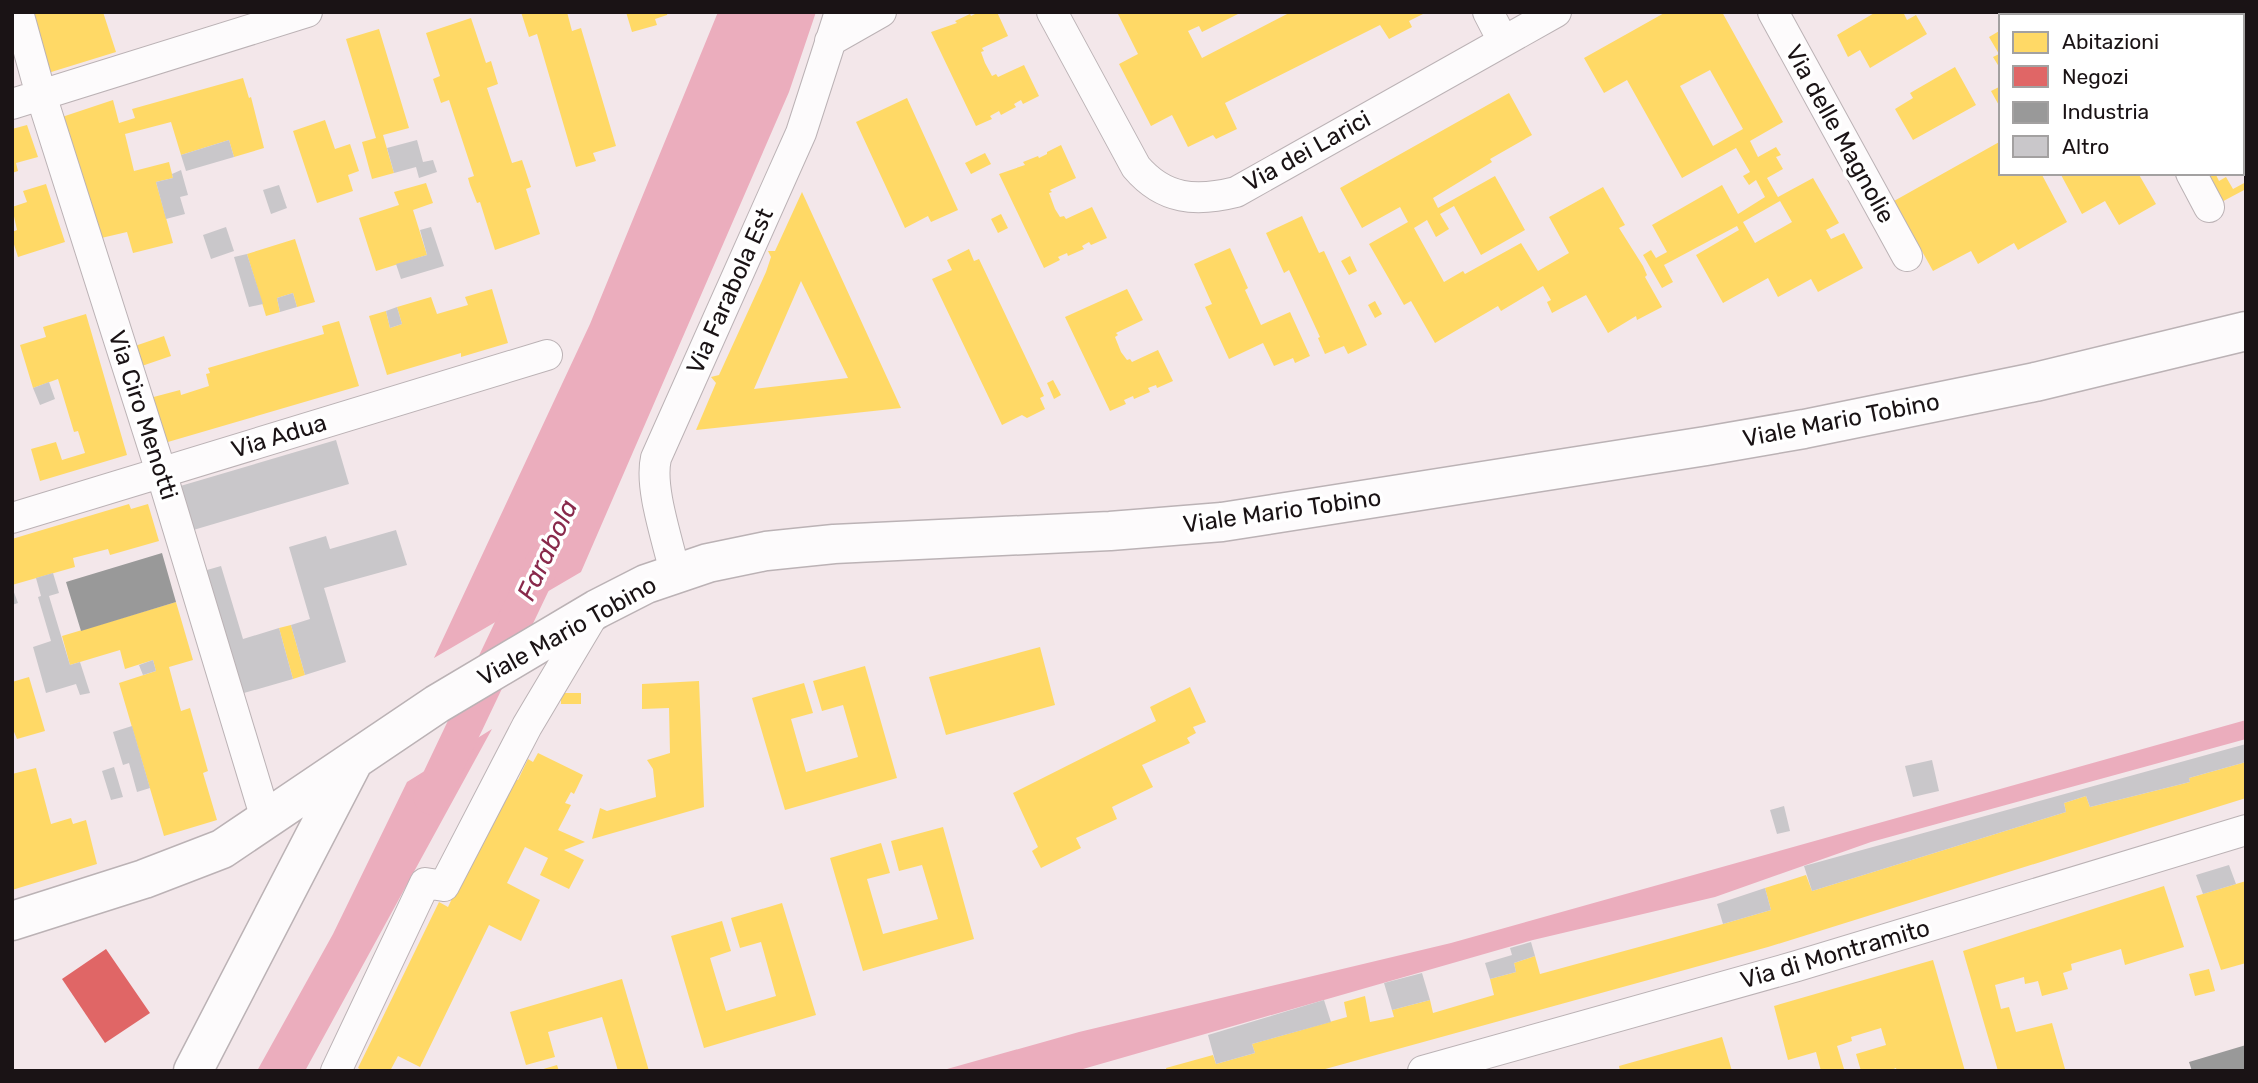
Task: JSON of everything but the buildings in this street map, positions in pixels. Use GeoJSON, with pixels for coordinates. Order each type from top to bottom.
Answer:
{"type":"FeatureCollection","features":[{"type":"Feature","properties":{"kind":"main road","name":"Viale Mario Tobino"},"geometry":{"type":"LineString","coordinates":[[12,921],[78,902],[203,858],[237,841],[355,757],[597,610],[646,584],[727,558],[794,548],[1191,525],[1400,494],[1804,429],[2035,382],[2246,331]]}},
{"type":"Feature","properties":{"kind":"main road"},"geometry":{"type":"LineString","coordinates":[[194,1071],[355,757]]}},
{"type":"Feature","properties":{"kind":"street","name":"Via Ciro Menotti"},"geometry":{"type":"LineString","coordinates":[[18,12],[41,95],[161,472],[266,819]]}},
{"type":"Feature","properties":{"kind":"street"},"geometry":{"type":"LineString","coordinates":[[12,104],[307,12]]}},
{"type":"Feature","properties":{"kind":"street","name":"Via Farabola Est"},"geometry":{"type":"LineString","coordinates":[[676,573],[655,485],[653,469],[656,458],[801,132],[840,12]]}},
{"type":"Feature","properties":{"kind":"street"},"geometry":{"type":"LineString","coordinates":[[830,41],[881,12]]}},
{"type":"Feature","properties":{"kind":"street","name":"Via dei Larici"},"geometry":{"type":"LineString","coordinates":[[1052,12],[1136,167],[1149,182],[1164,191],[1201,198],[1236,192],[1556,12]]}},
{"type":"Feature","properties":{"kind":"street"},"geometry":{"type":"LineString","coordinates":[[1488,12],[1503,41]]}},
{"type":"Feature","properties":{"kind":"street","name":"Via delle Magnolie"},"geometry":{"type":"LineString","coordinates":[[1773,12],[1907,256]]}},
{"type":"Feature","properties":{"kind":"street"},"geometry":{"type":"LineString","coordinates":[[2192,175],[2209,207]]}},
{"type":"Feature","properties":{"kind":"street","name":"Via Adua"},"geometry":{"type":"LineString","coordinates":[[12,518],[547,355]]}},
{"type":"Feature","properties":{"kind":"street"},"geometry":{"type":"LineString","coordinates":[[335,1071],[425,883],[444,886],[527,726],[597,610]]}},
{"type":"Feature","properties":{"kind":"street","name":"Via di Montramito"},"geometry":{"type":"LineString","coordinates":[[1423,1071],[1797,966],[2246,830]]}},
{"type":"Feature","properties":{"kind":"water"},"geometry":{"type":"Polygon","coordinates":[[[718,12],[816,12],[789,92],[581,572],[434,658],[590,324],[718,12]]]}},
{"type":"Feature","properties":{"kind":"water"},"geometry":{"type":"Polygon","coordinates":[[[2246,720],[2246,739],[1871,842],[1715,897],[1533,940],[1076,1071],[940,1071],[1079,1032],[1451,943],[2246,720]]]}},
{"type":"Feature","properties":{"kind":"water"},"geometry":{"type":"Polygon","coordinates":[[[492,729],[305,1071],[257,1071],[333,934],[407,782],[492,729]]]}},
{"type":"Feature","properties":{"kind":"waterway","name":"Farabola"},"geometry":{"type":"LineString","coordinates":[[431,797],[542,564]]}}]}
